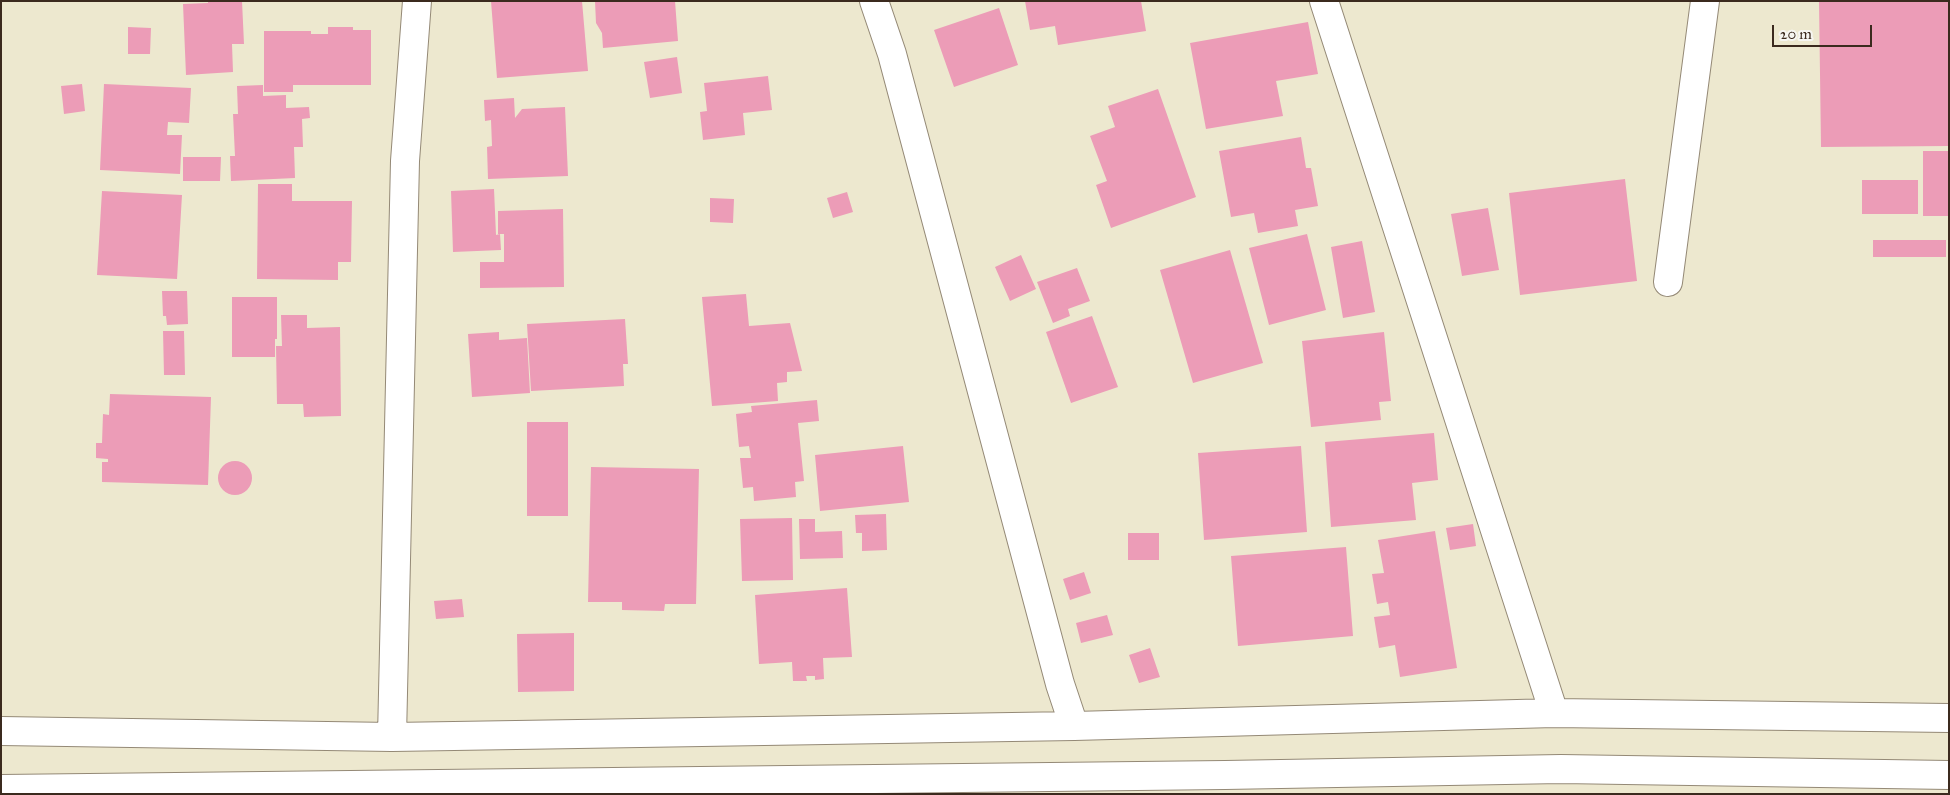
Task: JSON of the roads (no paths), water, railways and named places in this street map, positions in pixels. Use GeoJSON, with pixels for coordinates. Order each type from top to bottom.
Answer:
{"type":"FeatureCollection","features":[{"type":"Feature","properties":{"kind":"street"},"geometry":{"type":"LineString","coordinates":[[392,737],[405,161],[417,1]]}},
{"type":"Feature","properties":{"kind":"street"},"geometry":{"type":"LineString","coordinates":[[874,1],[892,54],[1060,684],[1074,726]]}},
{"type":"Feature","properties":{"kind":"street"},"geometry":{"type":"LineString","coordinates":[[1324,1],[1554,713]]}},
{"type":"Feature","properties":{"kind":"street"},"geometry":{"type":"LineString","coordinates":[[1668,282],[1704,1]]}},
{"type":"Feature","properties":{"kind":"street"},"geometry":{"type":"LineString","coordinates":[[1,731],[392,737],[1074,726],[1554,713],[1949,718]]}},
{"type":"Feature","properties":{"kind":"street"},"geometry":{"type":"LineString","coordinates":[[1,789],[1226,785],[1561,769],[1949,775]]}}]}
